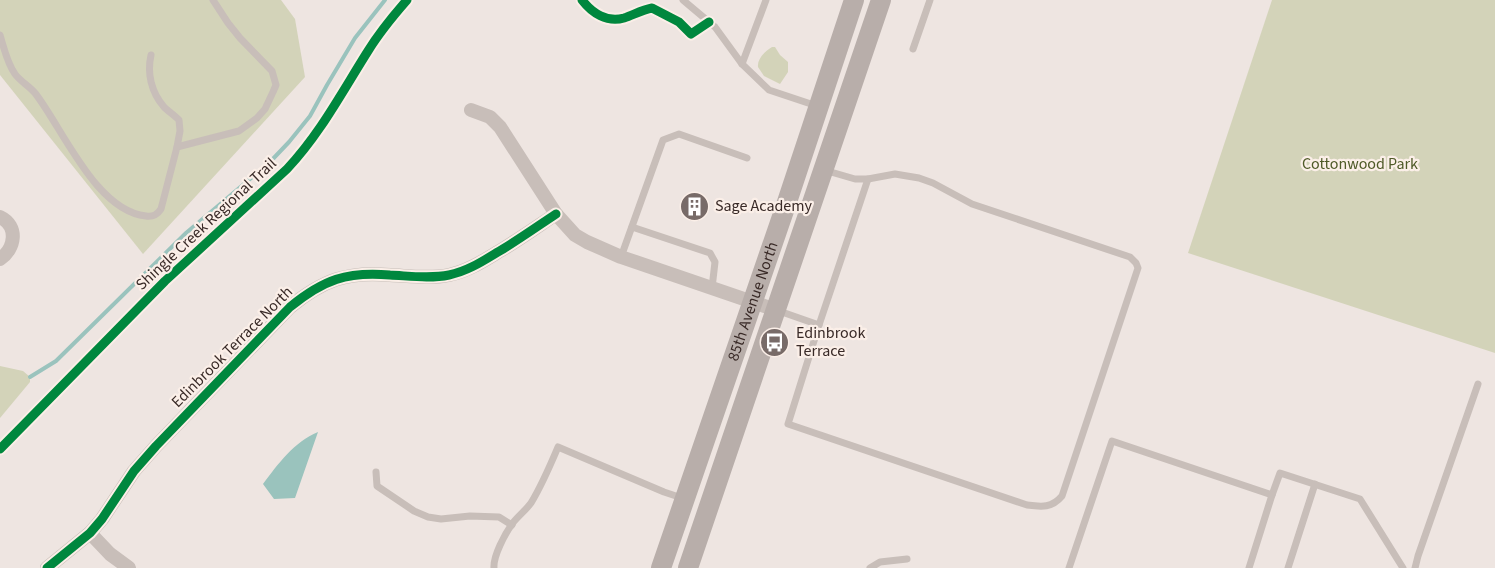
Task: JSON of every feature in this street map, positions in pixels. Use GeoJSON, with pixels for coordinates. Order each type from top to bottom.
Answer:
{"type":"FeatureCollection","features":[{"type":"Feature","properties":{"kind":"main road","name":"85th Avenue North"},"geometry":{"type":"LineString","coordinates":[[661,568],[854,0]]}},
{"type":"Feature","properties":{"kind":"main road","name":"85th Avenue North"},"geometry":{"type":"LineString","coordinates":[[688,568],[881,0]]}},
{"type":"Feature","properties":{"kind":"street"},"geometry":{"type":"LineString","coordinates":[[471,110],[489,117],[500,127],[556,214],[575,236],[621,257],[776,310]]}},
{"type":"Feature","properties":{"kind":"street","name":"Edinbrook Terrace North"},"geometry":{"type":"LineString","coordinates":[[47,568],[90,533],[134,471],[156,446],[290,307],[304,296],[322,284],[342,277],[364,274],[430,278],[469,269],[556,214]]}},
{"type":"Feature","properties":{"kind":"street"},"geometry":{"type":"LineString","coordinates":[[0,217],[5,219],[12,230],[13,243],[7,254],[0,259]]}},
{"type":"Feature","properties":{"kind":"street"},"geometry":{"type":"LineString","coordinates":[[90,533],[110,554],[129,568]]}},
{"type":"Feature","properties":{"kind":"lane"},"geometry":{"type":"LineString","coordinates":[[177,147],[239,131],[265,109],[276,85],[272,70],[240,38],[213,0]]}},
{"type":"Feature","properties":{"kind":"lane"},"geometry":{"type":"LineString","coordinates":[[683,0],[715,27],[742,64],[769,90],[819,107]]}},
{"type":"Feature","properties":{"kind":"lane"},"geometry":{"type":"LineString","coordinates":[[742,64],[766,0]]}},
{"type":"Feature","properties":{"kind":"lane"},"geometry":{"type":"LineString","coordinates":[[913,48],[930,0]]}},
{"type":"Feature","properties":{"kind":"lane"},"geometry":{"type":"LineString","coordinates":[[0,35],[6,56],[15,74],[33,91],[96,184],[118,206],[128,212],[150,217],[158,214],[163,203],[180,131],[179,120],[162,105],[151,84],[149,69],[151,55]]}},
{"type":"Feature","properties":{"kind":"lane"},"geometry":{"type":"LineString","coordinates":[[621,257],[663,140],[679,134],[747,158]]}},
{"type":"Feature","properties":{"kind":"lane"},"geometry":{"type":"LineString","coordinates":[[824,170],[855,179],[896,174],[919,178],[972,204],[1130,257],[1136,262],[1138,268],[1062,496],[1055,504],[1027,505],[788,424],[868,179]]}},
{"type":"Feature","properties":{"kind":"lane"},"geometry":{"type":"LineString","coordinates":[[632,227],[710,253],[715,262],[712,288]]}},
{"type":"Feature","properties":{"kind":"lane"},"geometry":{"type":"LineString","coordinates":[[776,310],[819,325]]}},
{"type":"Feature","properties":{"kind":"lane"},"geometry":{"type":"LineString","coordinates":[[1415,568],[1478,384]]}},
{"type":"Feature","properties":{"kind":"lane"},"geometry":{"type":"LineString","coordinates":[[1069,568],[1112,441],[1272,495]]}},
{"type":"Feature","properties":{"kind":"lane"},"geometry":{"type":"LineString","coordinates":[[494,568],[497,552],[512,525],[530,504],[558,447],[685,499]]}},
{"type":"Feature","properties":{"kind":"lane"},"geometry":{"type":"LineString","coordinates":[[376,472],[377,486],[414,511],[428,517],[441,519],[470,516],[499,517],[512,525]]}},
{"type":"Feature","properties":{"kind":"lane"},"geometry":{"type":"LineString","coordinates":[[1249,568],[1280,473],[1360,499],[1403,568]]}},
{"type":"Feature","properties":{"kind":"lane"},"geometry":{"type":"LineString","coordinates":[[1287,568],[1315,484]]}},
{"type":"Feature","properties":{"kind":"lane"},"geometry":{"type":"LineString","coordinates":[[870,568],[880,562],[907,559]]}},
{"type":"Feature","properties":{"kind":"green space"},"geometry":{"type":"Polygon","coordinates":[[[0,0],[281,0],[295,19],[305,77],[143,254],[0,75],[0,0]]]}},
{"type":"Feature","properties":{"kind":"green space","name":"Cottonwood Park"},"geometry":{"type":"Polygon","coordinates":[[[1272,0],[1495,0],[1495,353],[1188,253],[1272,0]]]}},
{"type":"Feature","properties":{"kind":"green space"},"geometry":{"type":"Polygon","coordinates":[[[775,47],[788,62],[788,72],[780,84],[764,76],[758,67],[762,55],[775,47]]]}},
{"type":"Feature","properties":{"kind":"green space"},"geometry":{"type":"Polygon","coordinates":[[[0,366],[23,371],[30,377],[30,382],[0,418],[0,366]]]}},
{"type":"Feature","properties":{"kind":"water"},"geometry":{"type":"Polygon","coordinates":[[[318,432],[295,498],[274,499],[263,484],[294,448],[318,432]]]}},
{"type":"Feature","properties":{"kind":"waterway"},"geometry":{"type":"LineString","coordinates":[[30,377],[56,361],[186,233],[270,162],[289,142],[310,116],[355,38],[385,0]]}},
{"type":"Feature","properties":{"kind":"cycle path","name":"Shingle Creek Regional Trail"},"geometry":{"type":"LineString","coordinates":[[0,449],[165,281],[299,156],[377,38],[407,0]]}},
{"type":"Feature","properties":{"kind":"cycle path"},"geometry":{"type":"LineString","coordinates":[[582,0],[595,13],[612,19],[624,18],[652,8],[679,22],[691,34],[709,22]]}},
{"type":"Feature","properties":{"kind":"cycle path"},"geometry":{"type":"LineString","coordinates":[[47,568],[90,533],[134,471],[156,446],[290,307],[302,298],[325,284],[348,276],[375,274],[435,277],[456,273],[490,257],[556,214]]}},
{"type":"Feature","properties":{"kind":"place","name":"Sage Academy"},"geometry":{"type":"Point","coordinates":[694,206]}},
{"type":"Feature","properties":{"kind":"place","name":"Edinbrook Terrace"},"geometry":{"type":"Point","coordinates":[775,342]}}]}
